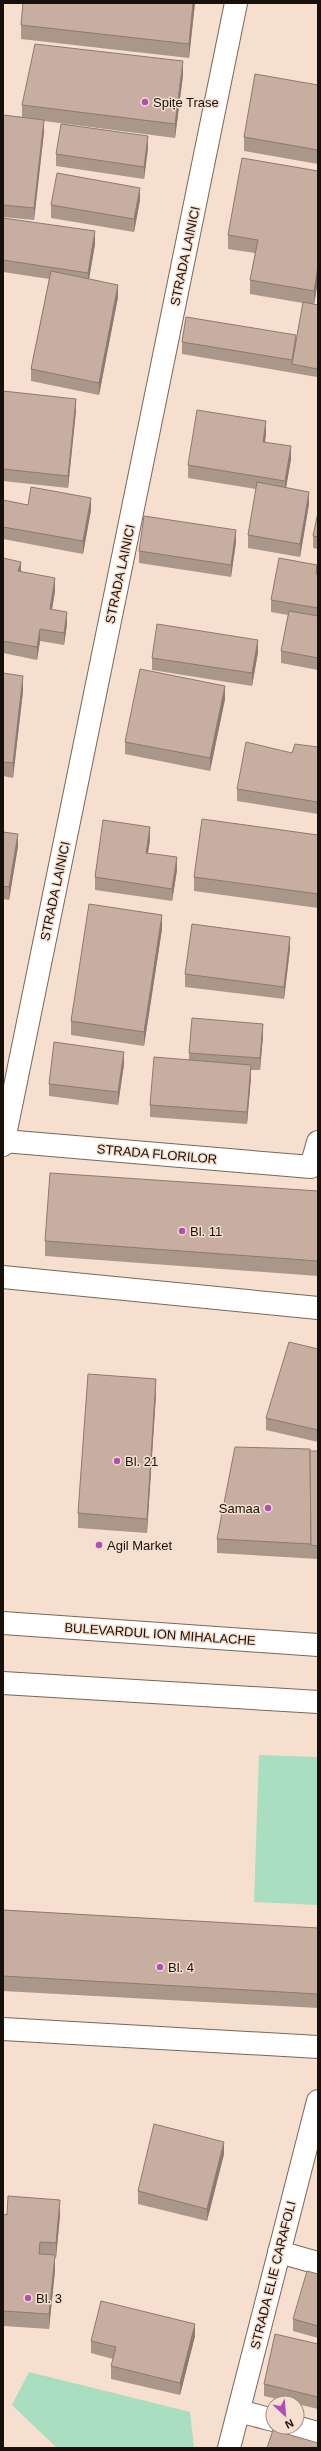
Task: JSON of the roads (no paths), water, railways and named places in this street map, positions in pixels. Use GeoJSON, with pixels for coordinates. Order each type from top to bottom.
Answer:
{"type":"FeatureCollection","features":[{"type":"Feature","properties":{"kind":"street","name":"STRADA LAINICI"},"geometry":{"type":"LineString","coordinates":[[3,1143],[236,3]]}},
{"type":"Feature","properties":{"kind":"street","name":"STRADA FLORILOR"},"geometry":{"type":"LineString","coordinates":[[3,1143],[311,1167],[318,1142]]}},
{"type":"Feature","properties":{"kind":"street"},"geometry":{"type":"LineString","coordinates":[[3,1277],[318,1308]]}},
{"type":"Feature","properties":{"kind":"street","name":"BULEVARDUL ION MIHALACHE"},"geometry":{"type":"LineString","coordinates":[[3,1623],[318,1645]]}},
{"type":"Feature","properties":{"kind":"street"},"geometry":{"type":"LineString","coordinates":[[3,1683],[318,1702]]}},
{"type":"Feature","properties":{"kind":"street"},"geometry":{"type":"LineString","coordinates":[[3,2029],[318,2047]]}},
{"type":"Feature","properties":{"kind":"street","name":"STRADA ELIE CARAFOLI"},"geometry":{"type":"LineString","coordinates":[[229,2448],[318,2101]]}},
{"type":"Feature","properties":{"kind":"street"},"geometry":{"type":"LineString","coordinates":[[279,2252],[318,2263]]}},
{"type":"Feature","properties":{"kind":"street"},"geometry":{"type":"LineString","coordinates":[[239,2410],[265,2418]]}},
{"type":"Feature","properties":{"kind":"street"},"geometry":{"type":"LineString","coordinates":[[305,2429],[318,2433]]}},
{"type":"Feature","properties":{"kind":"place","name":"Spițe Trase"},"geometry":{"type":"Point","coordinates":[145,102]}},
{"type":"Feature","properties":{"kind":"place","name":"Bl. 11"},"geometry":{"type":"Point","coordinates":[182,1231]}},
{"type":"Feature","properties":{"kind":"place","name":"Bl. 21"},"geometry":{"type":"Point","coordinates":[117,1461]}},
{"type":"Feature","properties":{"kind":"place","name":"Samaa"},"geometry":{"type":"Point","coordinates":[268,1508]}},
{"type":"Feature","properties":{"kind":"place","name":"Agil Market"},"geometry":{"type":"Point","coordinates":[99,1545]}},
{"type":"Feature","properties":{"kind":"place","name":"Bl. 4"},"geometry":{"type":"Point","coordinates":[160,1967]}},
{"type":"Feature","properties":{"kind":"place","name":"Bl. 3"},"geometry":{"type":"Point","coordinates":[28,2298]}}]}
